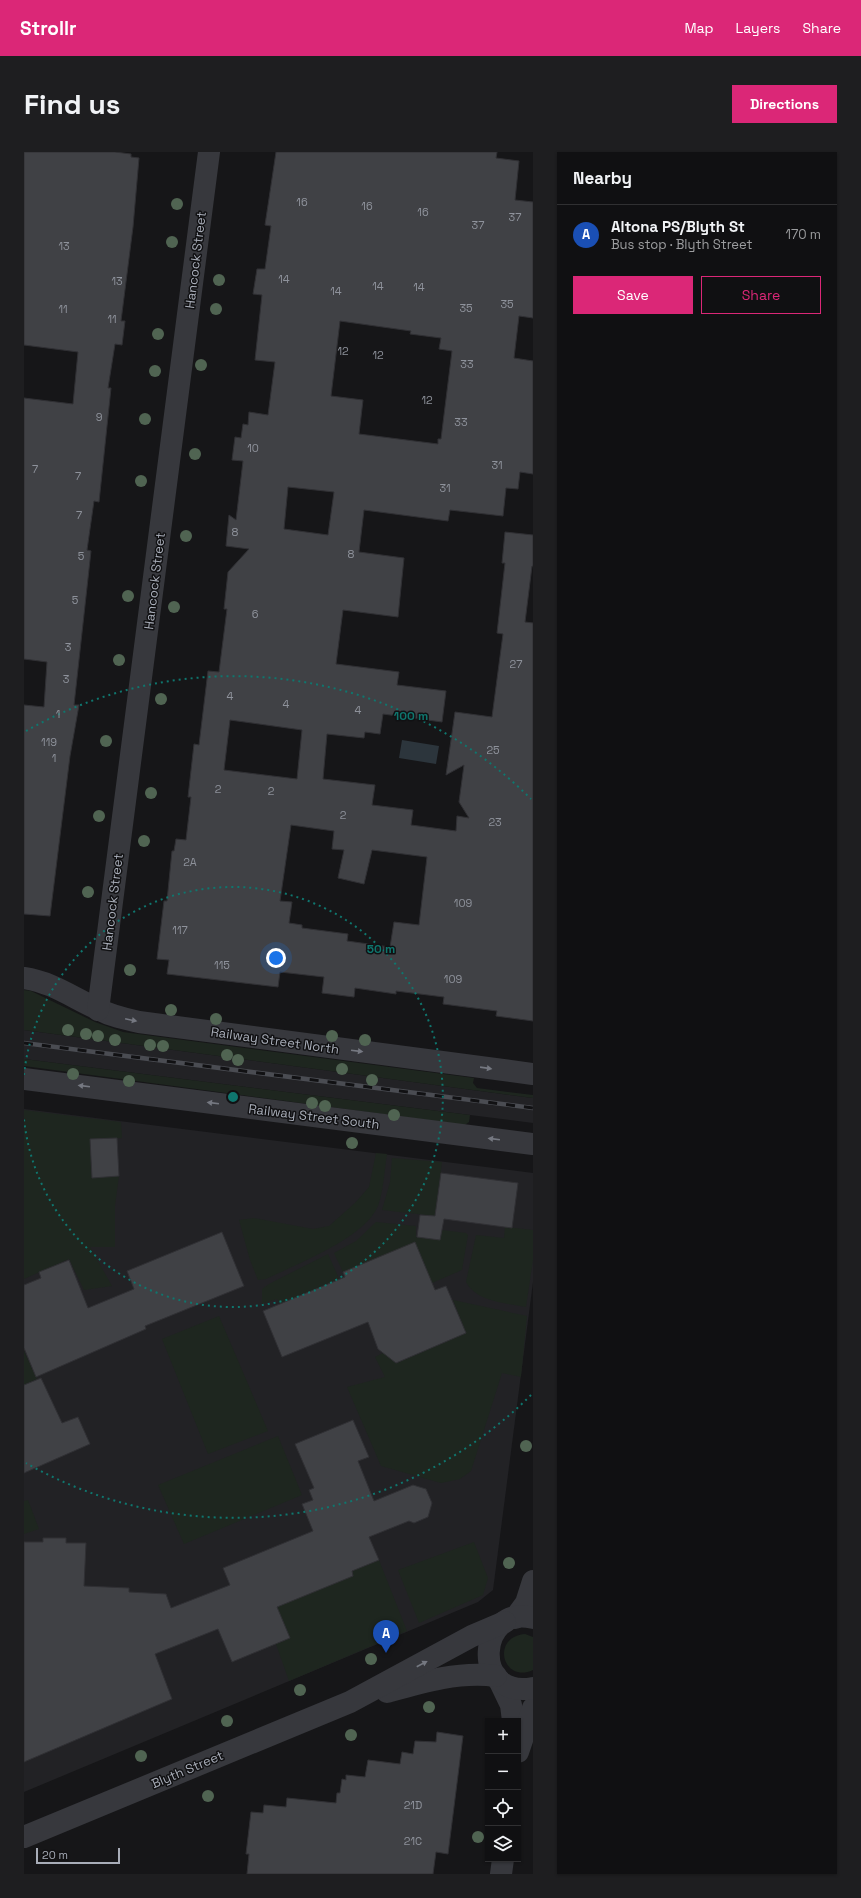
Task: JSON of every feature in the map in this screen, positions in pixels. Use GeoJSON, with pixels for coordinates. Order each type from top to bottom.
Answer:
{"type":"FeatureCollection","features":[{"type":"Feature","properties":{"kind":"street","name":"Hancock Street"},"geometry":{"type":"LineString","coordinates":[[98,1010],[209,152]]}},
{"type":"Feature","properties":{"kind":"street","name":"Railway Street North"},"geometry":{"type":"LineString","coordinates":[[24,978],[36,980],[58,988],[98,1010],[139,1022],[533,1074]]}},
{"type":"Feature","properties":{"kind":"street","name":"Railway Street South"},"geometry":{"type":"LineString","coordinates":[[24,1079],[533,1144]]}},
{"type":"Feature","properties":{"kind":"street"},"geometry":{"type":"LineString","coordinates":[[513,1718],[511,1705],[498,1678],[490,1667],[488,1647],[494,1633],[518,1619],[526,1603],[533,1581]]}},
{"type":"Feature","properties":{"kind":"street","name":"Blyth Street"},"geometry":{"type":"LineString","coordinates":[[24,1837],[350,1702],[472,1636],[518,1619]]}},
{"type":"Feature","properties":{"kind":"street","name":"Blyth Street"},"geometry":{"type":"LineString","coordinates":[[350,1702],[442,1678],[478,1674],[498,1678],[508,1685],[517,1688],[533,1688]]}},
{"type":"Feature","properties":{"kind":"street"},"geometry":{"type":"LineString","coordinates":[[521,1743],[533,1708]]}},
{"type":"Feature","properties":{"kind":"street"},"geometry":{"type":"LineString","coordinates":[[501,1874],[503,1862]]}},
{"type":"Feature","properties":{"kind":"shaded area"},"geometry":{"type":"Polygon","coordinates":[[[402,740],[439,746],[436,764],[399,758],[402,740]]]}},
{"type":"Feature","properties":{"kind":"shaded area"},"geometry":{"type":"Polygon","coordinates":[[[24,990],[31,991],[95,1022],[123,1032],[474,1078],[473,1083],[477,1088],[533,1095],[533,1098],[24,1030],[24,990]]]}},
{"type":"Feature","properties":{"kind":"shaded area"},"geometry":{"type":"Polygon","coordinates":[[[24,1030],[533,1098],[533,1123],[24,1059],[24,1030]]]}},
{"type":"Feature","properties":{"kind":"shaded area"},"geometry":{"type":"Polygon","coordinates":[[[24,1059],[470,1115],[469,1122],[465,1125],[24,1066],[24,1059]]]}},
{"type":"Feature","properties":{"kind":"shaded area"},"geometry":{"type":"Polygon","coordinates":[[[24,1109],[533,1173],[533,1282],[493,1590],[478,1602],[24,1792],[24,1109]]]}},
{"type":"Feature","properties":{"kind":"shaded area"},"geometry":{"type":"Polygon","coordinates":[[[24,1110],[121,1122],[122,1138],[90,1139],[92,1177],[119,1176],[115,1206],[115,1247],[90,1247],[112,1286],[84,1290],[69,1259],[24,1279],[24,1110]]]}},
{"type":"Feature","properties":{"kind":"shaded area"},"geometry":{"type":"Polygon","coordinates":[[[376,1153],[387,1154],[380,1201],[371,1218],[359,1229],[329,1249],[266,1279],[258,1280],[250,1260],[239,1220],[254,1218],[313,1229],[329,1226],[355,1203],[369,1187],[376,1153]]]}},
{"type":"Feature","properties":{"kind":"shaded area"},"geometry":{"type":"Polygon","coordinates":[[[392,1158],[442,1162],[435,1216],[382,1210],[390,1182],[392,1158]]]}},
{"type":"Feature","properties":{"kind":"shaded area"},"geometry":{"type":"Polygon","coordinates":[[[376,1222],[416,1226],[416,1237],[440,1240],[442,1230],[466,1233],[468,1235],[462,1270],[432,1283],[343,1272],[334,1253],[356,1241],[376,1222]]]}},
{"type":"Feature","properties":{"kind":"shaded area"},"geometry":{"type":"Polygon","coordinates":[[[505,1227],[533,1230],[533,1260],[526,1307],[501,1303],[485,1298],[471,1289],[466,1282],[476,1235],[504,1238],[505,1227]]]}},
{"type":"Feature","properties":{"kind":"shaded area"},"geometry":{"type":"Polygon","coordinates":[[[328,1254],[350,1303],[344,1306],[334,1281],[280,1304],[277,1299],[262,1304],[262,1289],[328,1254]]]}},
{"type":"Feature","properties":{"kind":"shaded area"},"geometry":{"type":"Polygon","coordinates":[[[453,1300],[527,1316],[521,1377],[502,1373],[471,1471],[460,1479],[441,1483],[381,1466],[347,1387],[385,1377],[375,1357],[383,1353],[397,1363],[466,1333],[453,1300]]]}},
{"type":"Feature","properties":{"kind":"shaded area"},"geometry":{"type":"Polygon","coordinates":[[[219,1316],[268,1431],[208,1454],[162,1339],[219,1316]]]}},
{"type":"Feature","properties":{"kind":"shaded area"},"geometry":{"type":"Polygon","coordinates":[[[24,1351],[37,1379],[24,1385],[24,1351]]]}},
{"type":"Feature","properties":{"kind":"shaded area"},"geometry":{"type":"Polygon","coordinates":[[[278,1436],[302,1495],[184,1544],[158,1485],[278,1436]]]}},
{"type":"Feature","properties":{"kind":"shaded area"},"geometry":{"type":"Polygon","coordinates":[[[28,1500],[39,1529],[24,1534],[24,1501],[28,1500]]]}},
{"type":"Feature","properties":{"kind":"shaded area"},"geometry":{"type":"Polygon","coordinates":[[[474,1542],[488,1578],[483,1595],[419,1623],[398,1570],[474,1542]]]}},
{"type":"Feature","properties":{"kind":"shaded area"},"geometry":{"type":"Polygon","coordinates":[[[379,1560],[407,1631],[289,1681],[276,1644],[290,1638],[280,1614],[270,1609],[353,1576],[352,1571],[379,1560]]]}},
{"type":"Feature","properties":{"kind":"shaded area"},"geometry":{"type":"Polygon","coordinates":[[[525,1634],[533,1637],[533,1670],[523,1673],[514,1671],[508,1666],[504,1650],[507,1643],[514,1637],[525,1634]]]}},
{"type":"Feature","properties":{"kind":"building"},"geometry":{"type":"Polygon","coordinates":[[[24,152],[115,152],[131,154],[131,157],[139,158],[133,227],[121,321],[125,321],[122,345],[115,344],[108,388],[111,388],[99,502],[94,501],[87,550],[91,551],[74,705],[79,705],[70,756],[50,916],[24,914],[24,705],[44,707],[47,662],[24,659],[24,398],[73,404],[78,352],[24,345],[24,152]]]}},
{"type":"Feature","properties":{"kind":"building"},"geometry":{"type":"Polygon","coordinates":[[[276,152],[497,152],[496,158],[519,161],[515,200],[533,202],[533,318],[519,316],[514,358],[533,361],[533,474],[520,472],[518,489],[506,488],[503,516],[450,510],[448,521],[364,510],[359,552],[404,558],[398,617],[343,610],[336,664],[399,672],[397,685],[446,691],[442,722],[383,714],[380,734],[365,732],[364,738],[327,734],[323,779],[375,785],[372,805],[413,810],[411,825],[456,831],[457,816],[469,818],[459,802],[464,765],[446,775],[455,712],[492,717],[503,634],[497,633],[505,563],[502,563],[505,532],[533,535],[533,566],[525,622],[533,623],[533,1021],[496,1016],[497,1011],[443,1004],[444,997],[396,991],[396,994],[355,988],[354,997],[322,993],[324,977],[280,972],[278,987],[167,974],[169,960],[157,959],[164,901],[167,901],[172,851],[174,851],[176,839],[186,840],[191,797],[188,797],[194,744],[199,745],[208,671],[219,672],[227,609],[224,609],[228,572],[249,549],[226,546],[229,515],[236,520],[243,461],[232,460],[235,437],[241,438],[243,424],[248,425],[249,412],[268,415],[275,362],[255,360],[262,295],[253,294],[257,269],[265,269],[271,226],[265,225],[276,152]],[[340,321],[331,396],[363,400],[359,434],[438,444],[438,439],[441,439],[452,351],[439,349],[441,338],[410,334],[411,331],[340,321]],[[288,487],[284,529],[328,535],[334,492],[288,487]],[[230,720],[224,770],[297,779],[302,730],[230,720]],[[291,825],[280,901],[292,902],[289,923],[302,925],[302,928],[348,934],[347,941],[390,947],[394,922],[419,925],[427,857],[372,850],[364,884],[338,878],[344,850],[332,849],[334,831],[291,825]]]}},
{"type":"Feature","properties":{"kind":"building"},"geometry":{"type":"Polygon","coordinates":[[[117,1138],[119,1176],[92,1178],[90,1139],[117,1138]]]}},
{"type":"Feature","properties":{"kind":"building"},"geometry":{"type":"Polygon","coordinates":[[[441,1173],[518,1183],[512,1228],[444,1219],[440,1240],[417,1237],[420,1215],[435,1216],[441,1173]]]}},
{"type":"Feature","properties":{"kind":"building"},"geometry":{"type":"Polygon","coordinates":[[[222,1232],[244,1286],[145,1326],[146,1329],[36,1377],[24,1348],[24,1285],[41,1278],[39,1272],[69,1260],[88,1308],[134,1289],[127,1271],[222,1232]]]}},
{"type":"Feature","properties":{"kind":"building"},"geometry":{"type":"Polygon","coordinates":[[[415,1242],[435,1290],[446,1286],[466,1333],[396,1363],[378,1349],[368,1322],[282,1357],[263,1311],[345,1277],[343,1272],[415,1242]]]}},
{"type":"Feature","properties":{"kind":"building"},"geometry":{"type":"Polygon","coordinates":[[[41,1378],[62,1423],[78,1417],[90,1444],[24,1473],[24,1385],[41,1378]]]}},
{"type":"Feature","properties":{"kind":"building"},"geometry":{"type":"Polygon","coordinates":[[[353,1420],[369,1457],[358,1461],[374,1501],[413,1485],[426,1489],[432,1503],[428,1517],[414,1523],[409,1521],[369,1537],[379,1560],[352,1571],[353,1576],[277,1607],[290,1638],[232,1662],[218,1629],[155,1654],[172,1699],[24,1762],[24,1542],[43,1542],[43,1538],[66,1538],[66,1543],[86,1543],[84,1586],[129,1588],[129,1592],[166,1594],[171,1608],[230,1585],[223,1568],[313,1531],[302,1504],[313,1500],[309,1490],[314,1488],[295,1444],[353,1420]]]}},
{"type":"Feature","properties":{"kind":"building"},"geometry":{"type":"Polygon","coordinates":[[[437,1732],[463,1736],[448,1854],[436,1852],[433,1874],[247,1874],[249,1854],[246,1854],[251,1812],[263,1813],[264,1805],[286,1807],[287,1798],[336,1803],[337,1793],[340,1793],[342,1779],[346,1780],[346,1775],[365,1777],[368,1760],[400,1764],[402,1752],[413,1754],[415,1741],[436,1742],[437,1732]]]}},
{"type":"Feature","properties":{"kind":"railway"},"geometry":{"type":"LineString","coordinates":[[24,1043],[533,1108]]}},
{"type":"Feature","properties":{"kind":"place","name":"Altona PS/Blyth St"},"geometry":{"type":"Point","coordinates":[386,1653]}}]}
